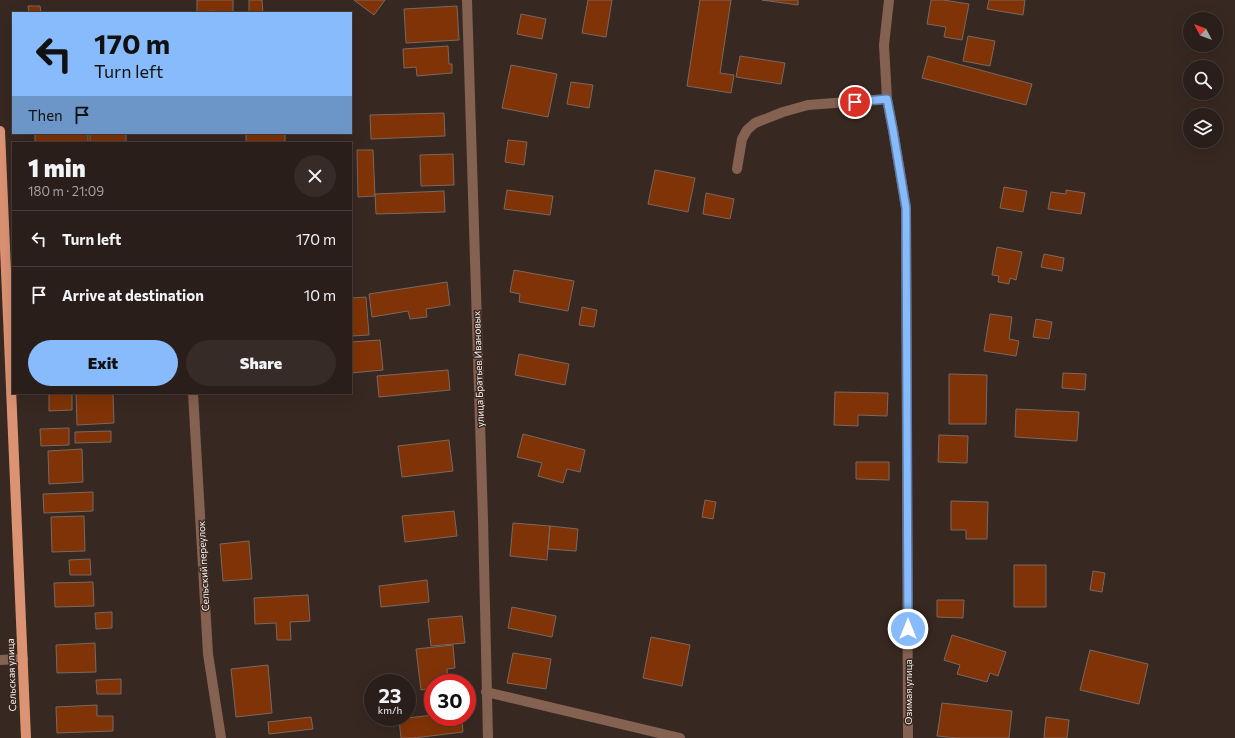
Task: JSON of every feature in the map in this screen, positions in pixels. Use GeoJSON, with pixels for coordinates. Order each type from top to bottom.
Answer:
{"type":"FeatureCollection","features":[{"type":"Feature","properties":{"kind":"main road","name":"Сельская улица"},"geometry":{"type":"LineString","coordinates":[[0,131],[26,738]]}},
{"type":"Feature","properties":{"kind":"street","name":"улица Братьев Ивановых"},"geometry":{"type":"LineString","coordinates":[[467,0],[483,512],[488,738]]}},
{"type":"Feature","properties":{"kind":"street","name":"Озимая улица"},"geometry":{"type":"LineString","coordinates":[[889,0],[884,45],[887,99],[906,208],[908,738]]}},
{"type":"Feature","properties":{"kind":"street"},"geometry":{"type":"LineString","coordinates":[[737,169],[742,139],[747,130],[755,123],[783,112],[808,105],[887,99]]}},
{"type":"Feature","properties":{"kind":"street","name":"Сельский переулок"},"geometry":{"type":"LineString","coordinates":[[192,394],[208,654],[221,738]]}},
{"type":"Feature","properties":{"kind":"street"},"geometry":{"type":"LineString","coordinates":[[0,660],[23,659]]}},
{"type":"Feature","properties":{"kind":"street"},"geometry":{"type":"LineString","coordinates":[[486,692],[680,738]]}},
{"type":"Feature","properties":{"kind":"building"},"geometry":{"type":"Polygon","coordinates":[[[197,0],[233,0],[233,12],[197,12],[197,0]]]}},
{"type":"Feature","properties":{"kind":"building"},"geometry":{"type":"Polygon","coordinates":[[[249,0],[262,0],[263,12],[249,12],[249,0]]]}},
{"type":"Feature","properties":{"kind":"building"},"geometry":{"type":"Polygon","coordinates":[[[354,0],[385,0],[374,15],[354,0]]]}},
{"type":"Feature","properties":{"kind":"building"},"geometry":{"type":"Polygon","coordinates":[[[588,0],[612,0],[606,37],[582,33],[588,0]]]}},
{"type":"Feature","properties":{"kind":"building"},"geometry":{"type":"Polygon","coordinates":[[[700,0],[731,0],[720,73],[734,75],[731,93],[687,86],[700,0]]]}},
{"type":"Feature","properties":{"kind":"building"},"geometry":{"type":"Polygon","coordinates":[[[762,0],[798,0],[798,5],[762,0]]]}},
{"type":"Feature","properties":{"kind":"building"},"geometry":{"type":"Polygon","coordinates":[[[931,0],[943,0],[969,4],[962,40],[944,37],[946,27],[927,24],[931,0]]]}},
{"type":"Feature","properties":{"kind":"building"},"geometry":{"type":"Polygon","coordinates":[[[989,0],[1025,0],[1023,15],[987,9],[989,0]]]}},
{"type":"Feature","properties":{"kind":"building"},"geometry":{"type":"Polygon","coordinates":[[[28,6],[40,6],[41,12],[29,12],[28,6]]]}},
{"type":"Feature","properties":{"kind":"building"},"geometry":{"type":"Polygon","coordinates":[[[457,6],[459,40],[406,43],[404,9],[457,6]]]}},
{"type":"Feature","properties":{"kind":"building"},"geometry":{"type":"Polygon","coordinates":[[[521,14],[546,19],[542,39],[517,34],[521,14]]]}},
{"type":"Feature","properties":{"kind":"building"},"geometry":{"type":"Polygon","coordinates":[[[968,36],[995,41],[990,66],[963,61],[968,36]]]}},
{"type":"Feature","properties":{"kind":"building"},"geometry":{"type":"Polygon","coordinates":[[[448,46],[449,64],[452,64],[452,73],[417,76],[416,67],[404,68],[403,49],[448,46]]]}},
{"type":"Feature","properties":{"kind":"building"},"geometry":{"type":"Polygon","coordinates":[[[740,56],[785,63],[781,84],[736,77],[740,56]]]}},
{"type":"Feature","properties":{"kind":"building"},"geometry":{"type":"Polygon","coordinates":[[[928,56],[1032,84],[1026,105],[922,78],[928,56]]]}},
{"type":"Feature","properties":{"kind":"building"},"geometry":{"type":"Polygon","coordinates":[[[511,65],[557,74],[548,117],[502,108],[511,65]]]}},
{"type":"Feature","properties":{"kind":"building"},"geometry":{"type":"Polygon","coordinates":[[[571,82],[593,85],[589,108],[567,104],[571,82]]]}},
{"type":"Feature","properties":{"kind":"building"},"geometry":{"type":"Polygon","coordinates":[[[444,113],[445,136],[371,139],[370,115],[444,113]]]}},
{"type":"Feature","properties":{"kind":"building"},"geometry":{"type":"Polygon","coordinates":[[[35,134],[88,134],[88,142],[35,142],[35,134]]]}},
{"type":"Feature","properties":{"kind":"building"},"geometry":{"type":"Polygon","coordinates":[[[90,134],[126,134],[126,142],[90,142],[90,134]]]}},
{"type":"Feature","properties":{"kind":"building"},"geometry":{"type":"Polygon","coordinates":[[[246,134],[285,134],[285,142],[246,142],[246,134]]]}},
{"type":"Feature","properties":{"kind":"building"},"geometry":{"type":"Polygon","coordinates":[[[508,140],[527,142],[524,165],[505,162],[508,140]]]}},
{"type":"Feature","properties":{"kind":"building"},"geometry":{"type":"Polygon","coordinates":[[[357,150],[373,150],[375,196],[358,197],[357,150]]]}},
{"type":"Feature","properties":{"kind":"building"},"geometry":{"type":"Polygon","coordinates":[[[453,154],[454,185],[421,186],[420,155],[453,154]]]}},
{"type":"Feature","properties":{"kind":"building"},"geometry":{"type":"Polygon","coordinates":[[[655,170],[695,178],[688,212],[648,204],[655,170]]]}},
{"type":"Feature","properties":{"kind":"building"},"geometry":{"type":"Polygon","coordinates":[[[1004,187],[1027,191],[1023,212],[1000,208],[1004,187]]]}},
{"type":"Feature","properties":{"kind":"building"},"geometry":{"type":"Polygon","coordinates":[[[507,190],[553,196],[550,215],[504,209],[507,190]]]}},
{"type":"Feature","properties":{"kind":"building"},"geometry":{"type":"Polygon","coordinates":[[[1066,190],[1085,193],[1081,214],[1048,209],[1051,192],[1066,194],[1066,190]]]}},
{"type":"Feature","properties":{"kind":"building"},"geometry":{"type":"Polygon","coordinates":[[[444,191],[445,212],[376,214],[375,194],[444,191]]]}},
{"type":"Feature","properties":{"kind":"building"},"geometry":{"type":"Polygon","coordinates":[[[706,193],[734,199],[730,219],[703,214],[706,193]]]}},
{"type":"Feature","properties":{"kind":"building"},"geometry":{"type":"Polygon","coordinates":[[[997,247],[1022,252],[1016,280],[1010,278],[1009,284],[998,282],[999,276],[992,275],[997,247]]]}},
{"type":"Feature","properties":{"kind":"building"},"geometry":{"type":"Polygon","coordinates":[[[1044,254],[1064,258],[1062,271],[1041,267],[1044,254]]]}},
{"type":"Feature","properties":{"kind":"building"},"geometry":{"type":"Polygon","coordinates":[[[514,270],[574,281],[568,311],[519,302],[520,294],[510,292],[514,270]]]}},
{"type":"Feature","properties":{"kind":"building"},"geometry":{"type":"Polygon","coordinates":[[[447,282],[450,305],[426,309],[427,317],[410,319],[408,311],[372,317],[369,294],[447,282]]]}},
{"type":"Feature","properties":{"kind":"building"},"geometry":{"type":"Polygon","coordinates":[[[366,297],[369,335],[352,336],[352,298],[366,297]]]}},
{"type":"Feature","properties":{"kind":"building"},"geometry":{"type":"Polygon","coordinates":[[[582,307],[597,310],[594,327],[579,325],[582,307]]]}},
{"type":"Feature","properties":{"kind":"building"},"geometry":{"type":"Polygon","coordinates":[[[990,314],[1012,317],[1009,339],[1019,341],[1016,356],[984,351],[990,314]]]}},
{"type":"Feature","properties":{"kind":"building"},"geometry":{"type":"Polygon","coordinates":[[[1036,319],[1052,322],[1049,339],[1033,337],[1036,319]]]}},
{"type":"Feature","properties":{"kind":"building"},"geometry":{"type":"Polygon","coordinates":[[[380,340],[383,370],[352,373],[352,342],[380,340]]]}},
{"type":"Feature","properties":{"kind":"building"},"geometry":{"type":"Polygon","coordinates":[[[519,354],[569,364],[565,385],[515,375],[519,354]]]}},
{"type":"Feature","properties":{"kind":"building"},"geometry":{"type":"Polygon","coordinates":[[[448,370],[450,390],[379,397],[377,376],[448,370]]]}},
{"type":"Feature","properties":{"kind":"building"},"geometry":{"type":"Polygon","coordinates":[[[1063,373],[1086,374],[1085,390],[1062,388],[1063,373]]]}},
{"type":"Feature","properties":{"kind":"building"},"geometry":{"type":"Polygon","coordinates":[[[949,374],[987,375],[986,424],[949,424],[949,374]]]}},
{"type":"Feature","properties":{"kind":"building"},"geometry":{"type":"Polygon","coordinates":[[[835,392],[888,393],[887,416],[858,415],[858,426],[834,425],[835,392]]]}},
{"type":"Feature","properties":{"kind":"building"},"geometry":{"type":"Polygon","coordinates":[[[49,394],[72,394],[72,410],[49,411],[49,394]]]}},
{"type":"Feature","properties":{"kind":"building"},"geometry":{"type":"Polygon","coordinates":[[[76,394],[113,394],[114,423],[77,425],[76,394]]]}},
{"type":"Feature","properties":{"kind":"building"},"geometry":{"type":"Polygon","coordinates":[[[1016,409],[1079,412],[1077,441],[1015,437],[1016,409]]]}},
{"type":"Feature","properties":{"kind":"building"},"geometry":{"type":"Polygon","coordinates":[[[69,428],[69,445],[41,446],[40,429],[69,428]]]}},
{"type":"Feature","properties":{"kind":"building"},"geometry":{"type":"Polygon","coordinates":[[[111,431],[111,442],[75,443],[75,432],[111,431]]]}},
{"type":"Feature","properties":{"kind":"building"},"geometry":{"type":"Polygon","coordinates":[[[523,434],[585,450],[580,472],[567,469],[563,483],[538,476],[542,463],[517,457],[523,434]]]}},
{"type":"Feature","properties":{"kind":"building"},"geometry":{"type":"Polygon","coordinates":[[[939,435],[968,436],[967,463],[938,462],[939,435]]]}},
{"type":"Feature","properties":{"kind":"building"},"geometry":{"type":"Polygon","coordinates":[[[449,440],[453,471],[402,477],[398,446],[449,440]]]}},
{"type":"Feature","properties":{"kind":"building"},"geometry":{"type":"Polygon","coordinates":[[[82,449],[83,482],[49,484],[48,451],[82,449]]]}},
{"type":"Feature","properties":{"kind":"building"},"geometry":{"type":"Polygon","coordinates":[[[856,462],[889,462],[889,480],[856,479],[856,462]]]}},
{"type":"Feature","properties":{"kind":"building"},"geometry":{"type":"Polygon","coordinates":[[[93,492],[93,511],[44,513],[43,494],[93,492]]]}},
{"type":"Feature","properties":{"kind":"building"},"geometry":{"type":"Polygon","coordinates":[[[705,500],[716,502],[713,519],[702,517],[705,500]]]}},
{"type":"Feature","properties":{"kind":"building"},"geometry":{"type":"Polygon","coordinates":[[[951,501],[988,502],[987,539],[966,539],[966,530],[951,530],[951,501]]]}},
{"type":"Feature","properties":{"kind":"building"},"geometry":{"type":"Polygon","coordinates":[[[454,511],[457,536],[405,542],[402,516],[454,511]]]}},
{"type":"Feature","properties":{"kind":"building"},"geometry":{"type":"Polygon","coordinates":[[[84,516],[85,551],[52,552],[51,517],[84,516]]]}},
{"type":"Feature","properties":{"kind":"building"},"geometry":{"type":"Polygon","coordinates":[[[513,523],[550,526],[547,560],[510,556],[513,523]]]}},
{"type":"Feature","properties":{"kind":"building"},"geometry":{"type":"Polygon","coordinates":[[[550,526],[578,529],[576,551],[548,549],[550,526]]]}},
{"type":"Feature","properties":{"kind":"building"},"geometry":{"type":"Polygon","coordinates":[[[249,541],[252,579],[223,581],[220,544],[249,541]]]}},
{"type":"Feature","properties":{"kind":"building"},"geometry":{"type":"Polygon","coordinates":[[[90,559],[91,575],[70,575],[69,560],[90,559]]]}},
{"type":"Feature","properties":{"kind":"building"},"geometry":{"type":"Polygon","coordinates":[[[1014,565],[1046,565],[1046,607],[1014,607],[1014,565]]]}},
{"type":"Feature","properties":{"kind":"building"},"geometry":{"type":"Polygon","coordinates":[[[1093,571],[1105,573],[1102,592],[1090,590],[1093,571]]]}},
{"type":"Feature","properties":{"kind":"building"},"geometry":{"type":"Polygon","coordinates":[[[427,580],[429,602],[381,607],[379,586],[427,580]]]}},
{"type":"Feature","properties":{"kind":"building"},"geometry":{"type":"Polygon","coordinates":[[[93,582],[94,606],[55,607],[54,583],[93,582]]]}},
{"type":"Feature","properties":{"kind":"building"},"geometry":{"type":"Polygon","coordinates":[[[308,595],[310,621],[290,622],[291,640],[277,640],[276,623],[255,624],[254,598],[308,595]]]}},
{"type":"Feature","properties":{"kind":"building"},"geometry":{"type":"Polygon","coordinates":[[[937,600],[964,600],[963,618],[937,617],[937,600]]]}},
{"type":"Feature","properties":{"kind":"building"},"geometry":{"type":"Polygon","coordinates":[[[512,607],[556,616],[552,637],[508,628],[512,607]]]}},
{"type":"Feature","properties":{"kind":"building"},"geometry":{"type":"Polygon","coordinates":[[[112,612],[112,628],[96,629],[95,613],[112,612]]]}},
{"type":"Feature","properties":{"kind":"building"},"geometry":{"type":"Polygon","coordinates":[[[462,616],[465,643],[431,646],[428,619],[462,616]]]}},
{"type":"Feature","properties":{"kind":"building"},"geometry":{"type":"Polygon","coordinates":[[[952,635],[1006,652],[998,676],[990,673],[987,682],[957,674],[960,665],[944,660],[952,635]]]}},
{"type":"Feature","properties":{"kind":"building"},"geometry":{"type":"Polygon","coordinates":[[[651,637],[690,645],[682,686],[643,678],[651,637]]]}},
{"type":"Feature","properties":{"kind":"building"},"geometry":{"type":"Polygon","coordinates":[[[95,643],[96,672],[57,673],[56,645],[95,643]]]}},
{"type":"Feature","properties":{"kind":"building"},"geometry":{"type":"Polygon","coordinates":[[[453,645],[455,668],[447,669],[447,674],[424,674],[424,690],[421,690],[416,649],[453,645]]]}},
{"type":"Feature","properties":{"kind":"building"},"geometry":{"type":"Polygon","coordinates":[[[1090,650],[1148,664],[1139,704],[1080,690],[1090,650]]]}},
{"type":"Feature","properties":{"kind":"building"},"geometry":{"type":"Polygon","coordinates":[[[513,653],[551,659],[546,689],[507,683],[513,653]]]}},
{"type":"Feature","properties":{"kind":"building"},"geometry":{"type":"Polygon","coordinates":[[[268,665],[272,713],[236,717],[231,669],[268,665]]]}},
{"type":"Feature","properties":{"kind":"building"},"geometry":{"type":"Polygon","coordinates":[[[121,679],[121,694],[97,694],[96,680],[121,679]]]}},
{"type":"Feature","properties":{"kind":"building"},"geometry":{"type":"Polygon","coordinates":[[[942,703],[1012,711],[1009,738],[957,738],[937,736],[942,703]]]}},
{"type":"Feature","properties":{"kind":"building"},"geometry":{"type":"Polygon","coordinates":[[[97,705],[97,716],[113,716],[113,731],[57,733],[56,707],[97,705]]]}},
{"type":"Feature","properties":{"kind":"building"},"geometry":{"type":"Polygon","coordinates":[[[424,716],[424,726],[463,726],[463,732],[414,738],[401,738],[400,726],[416,726],[416,717],[424,716]]]}},
{"type":"Feature","properties":{"kind":"building"},"geometry":{"type":"Polygon","coordinates":[[[311,717],[313,729],[269,734],[268,722],[311,717]]]}},
{"type":"Feature","properties":{"kind":"building"},"geometry":{"type":"Polygon","coordinates":[[[1046,717],[1069,720],[1067,738],[1044,738],[1046,717]]]}},
{"type":"Feature","properties":{"kind":"route"},"geometry":{"type":"LineString","coordinates":[[855,102],[887,99],[906,208],[908,629]]}}]}
